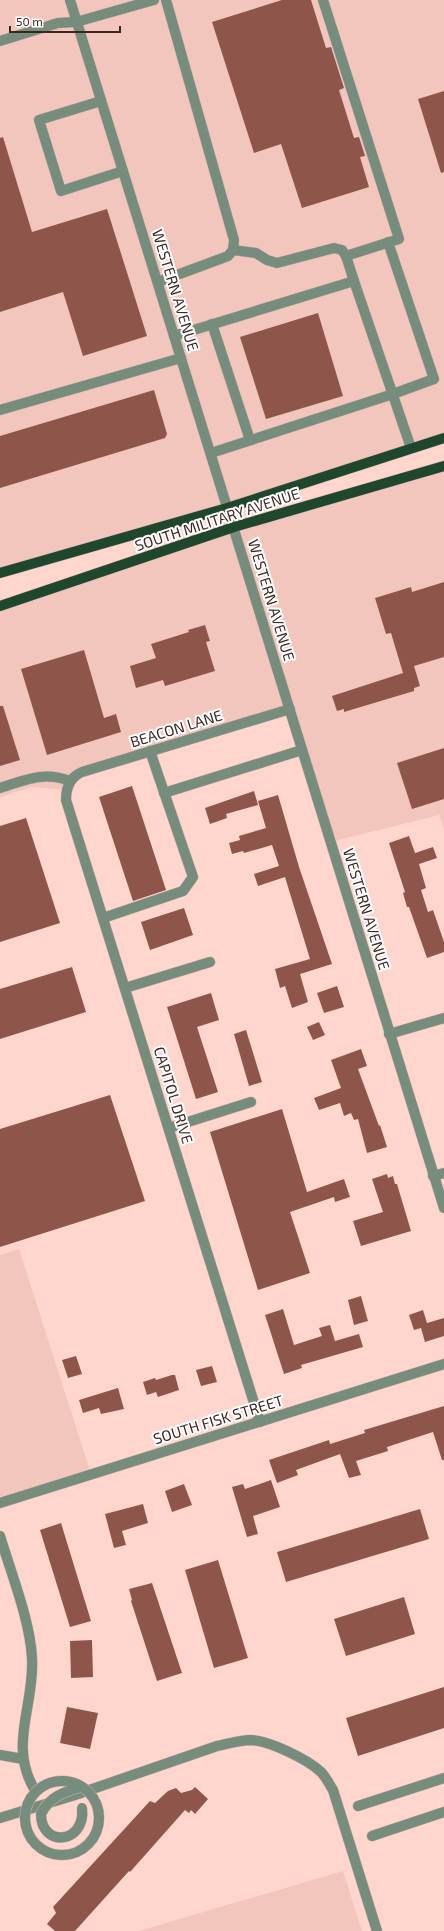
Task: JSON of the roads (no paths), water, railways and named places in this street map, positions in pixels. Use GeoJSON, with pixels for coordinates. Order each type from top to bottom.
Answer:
{"type":"FeatureCollection","features":[{"type":"Feature","properties":{"kind":"main road","name":"SOUTH MILITARY AVENUE"},"geometry":{"type":"LineString","coordinates":[[0,573],[227,508],[444,438]]}},
{"type":"Feature","properties":{"kind":"main road","name":"SOUTH MILITARY AVENUE"},"geometry":{"type":"LineString","coordinates":[[0,606],[234,527],[444,466]]}},
{"type":"Feature","properties":{"kind":"street","name":"WESTERN AVENUE"},"geometry":{"type":"LineString","coordinates":[[70,0],[444,1208]]}},
{"type":"Feature","properties":{"kind":"street"},"geometry":{"type":"LineString","coordinates":[[0,41],[58,23],[76,22],[154,0]]}},
{"type":"Feature","properties":{"kind":"street"},"geometry":{"type":"LineString","coordinates":[[158,282],[228,256],[233,250],[234,240],[166,0]]}},
{"type":"Feature","properties":{"kind":"street"},"geometry":{"type":"LineString","coordinates":[[324,0],[399,239],[346,256]]}},
{"type":"Feature","properties":{"kind":"street"},"geometry":{"type":"LineString","coordinates":[[101,101],[39,120],[61,191],[123,171]]}},
{"type":"Feature","properties":{"kind":"street"},"geometry":{"type":"LineString","coordinates":[[211,453],[393,394],[434,379],[388,242]]}},
{"type":"Feature","properties":{"kind":"street"},"geometry":{"type":"LineString","coordinates":[[233,250],[256,253],[277,263],[334,248],[342,250],[346,256],[411,448]]}},
{"type":"Feature","properties":{"kind":"street"},"geometry":{"type":"LineString","coordinates":[[174,336],[354,281]]}},
{"type":"Feature","properties":{"kind":"street"},"geometry":{"type":"LineString","coordinates":[[212,324],[250,440]]}},
{"type":"Feature","properties":{"kind":"street"},"geometry":{"type":"LineString","coordinates":[[0,410],[181,358]]}},
{"type":"Feature","properties":{"kind":"street","name":"BEACON LANE"},"geometry":{"type":"LineString","coordinates":[[71,779],[82,772],[290,709]]}},
{"type":"Feature","properties":{"kind":"street"},"geometry":{"type":"LineString","coordinates":[[164,793],[302,750]]}},
{"type":"Feature","properties":{"kind":"street"},"geometry":{"type":"LineString","coordinates":[[103,918],[183,891],[193,876],[150,751]]}},
{"type":"Feature","properties":{"kind":"street"},"geometry":{"type":"LineString","coordinates":[[0,788],[43,775],[71,779]]}},
{"type":"Feature","properties":{"kind":"street","name":"CAPITOL DRIVE"},"geometry":{"type":"LineString","coordinates":[[71,779],[66,790],[66,800],[260,1422]]}},
{"type":"Feature","properties":{"kind":"street"},"geometry":{"type":"LineString","coordinates":[[125,988],[210,962]]}},
{"type":"Feature","properties":{"kind":"street"},"geometry":{"type":"LineString","coordinates":[[389,1034],[444,1018]]}},
{"type":"Feature","properties":{"kind":"street"},"geometry":{"type":"LineString","coordinates":[[169,1128],[251,1102]]}},
{"type":"Feature","properties":{"kind":"street"},"geometry":{"type":"LineString","coordinates":[[433,1176],[444,1173]]}},
{"type":"Feature","properties":{"kind":"street","name":"SOUTH FISK STREET"},"geometry":{"type":"LineString","coordinates":[[0,1503],[444,1364]]}},
{"type":"Feature","properties":{"kind":"street"},"geometry":{"type":"LineString","coordinates":[[0,1536],[31,1644],[31,1687],[22,1736],[23,1759],[30,1782],[36,1792]]}},
{"type":"Feature","properties":{"kind":"street"},"geometry":{"type":"LineString","coordinates":[[0,1818],[75,1795],[217,1746],[253,1740],[266,1743],[314,1766],[322,1773],[333,1790],[377,1931]]}},
{"type":"Feature","properties":{"kind":"street"},"geometry":{"type":"LineString","coordinates":[[0,1755],[23,1759]]}},
{"type":"Feature","properties":{"kind":"street"},"geometry":{"type":"LineString","coordinates":[[358,1806],[444,1778]]}},
{"type":"Feature","properties":{"kind":"street"},"geometry":{"type":"LineString","coordinates":[[58,1781],[71,1782],[82,1787],[92,1796],[97,1807],[99,1819],[96,1832],[90,1842],[81,1850],[70,1854],[58,1854],[47,1851],[37,1845],[30,1835],[26,1824],[26,1813],[29,1802],[36,1792],[46,1785],[58,1781]]}},
{"type":"Feature","properties":{"kind":"street"},"geometry":{"type":"LineString","coordinates":[[75,1795],[82,1808],[83,1816],[81,1824],[74,1833],[68,1837],[62,1838],[52,1835],[43,1826],[41,1814],[49,1801],[57,1796],[82,1787]]}},
{"type":"Feature","properties":{"kind":"street"},"geometry":{"type":"LineString","coordinates":[[372,1836],[444,1812]]}}]}
